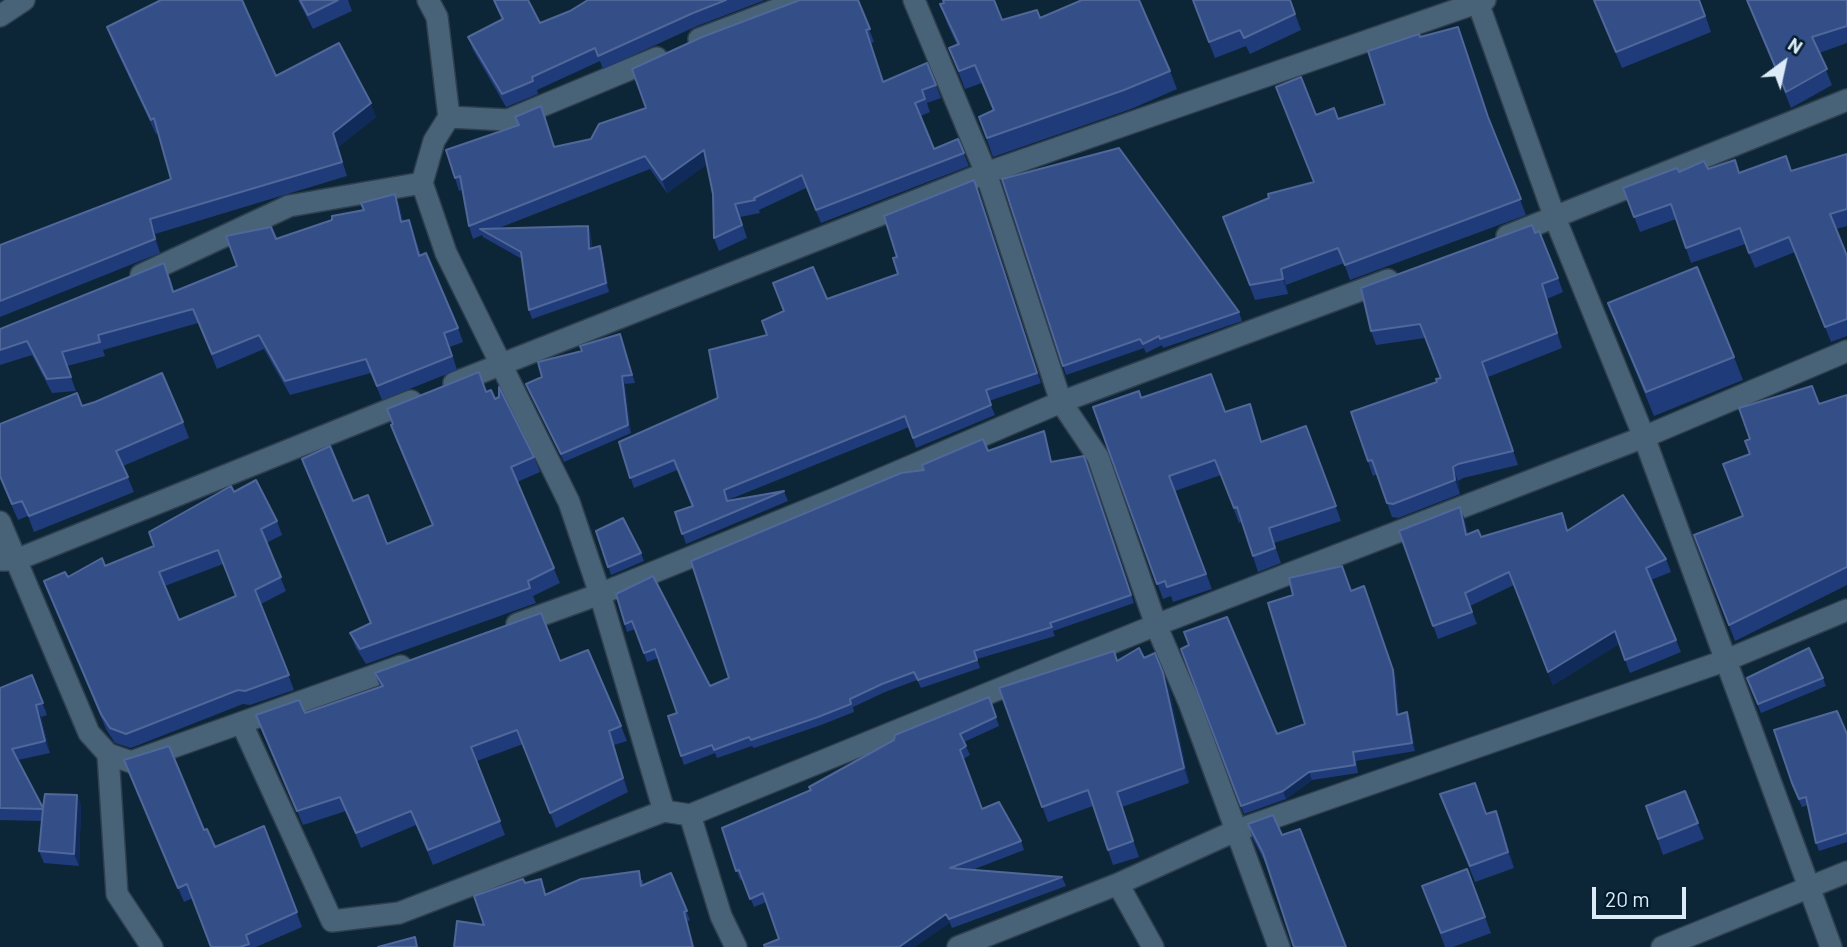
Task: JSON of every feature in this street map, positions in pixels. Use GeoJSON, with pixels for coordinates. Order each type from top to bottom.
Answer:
{"type":"FeatureCollection","features":[{"type":"Feature","properties":{"kind":"street"},"geometry":{"type":"LineString","coordinates":[[0,16],[24,0]]}},
{"type":"Feature","properties":{"kind":"street"},"geometry":{"type":"LineString","coordinates":[[428,0],[437,17],[449,117],[434,141],[422,183],[446,253],[569,502],[600,594],[664,811]]}},
{"type":"Feature","properties":{"kind":"street"},"geometry":{"type":"LineString","coordinates":[[449,117],[508,120],[617,77],[702,38],[802,0]]}},
{"type":"Feature","properties":{"kind":"street"},"geometry":{"type":"LineString","coordinates":[[914,0],[986,173],[1061,402],[1098,457],[1156,625],[1189,702],[1279,947]]}},
{"type":"Feature","properties":{"kind":"street"},"geometry":{"type":"LineString","coordinates":[[8,560],[986,173],[1480,1],[1555,218],[1644,437],[1831,947]]}},
{"type":"Feature","properties":{"kind":"street"},"geometry":{"type":"LineString","coordinates":[[1490,242],[1847,100]]}},
{"type":"Feature","properties":{"kind":"street"},"geometry":{"type":"LineString","coordinates":[[122,282],[289,206],[422,183]]}},
{"type":"Feature","properties":{"kind":"street"},"geometry":{"type":"LineString","coordinates":[[498,631],[600,594],[1061,402],[1412,271]]}},
{"type":"Feature","properties":{"kind":"street"},"geometry":{"type":"LineString","coordinates":[[242,724],[332,921],[398,913],[664,811],[690,816],[1156,625],[1644,437],[1847,351]]}},
{"type":"Feature","properties":{"kind":"street"},"geometry":{"type":"LineString","coordinates":[[0,522],[8,560],[89,733],[108,754],[131,762],[421,659]]}},
{"type":"Feature","properties":{"kind":"street"},"geometry":{"type":"LineString","coordinates":[[958,947],[1118,884],[1235,831],[1724,661],[1847,610]]}},
{"type":"Feature","properties":{"kind":"street"},"geometry":{"type":"LineString","coordinates":[[108,754],[117,894],[152,947]]}},
{"type":"Feature","properties":{"kind":"street"},"geometry":{"type":"LineString","coordinates":[[690,816],[721,916],[736,947]]}},
{"type":"Feature","properties":{"kind":"street"},"geometry":{"type":"LineString","coordinates":[[1662,947],[1847,872]]}},
{"type":"Feature","properties":{"kind":"street"},"geometry":{"type":"LineString","coordinates":[[1118,884],[1153,947]]}},
{"type":"Feature","properties":{"kind":"building"},"geometry":{"type":"Polygon","coordinates":[[[161,0],[242,0],[276,76],[339,43],[371,103],[333,133],[342,162],[150,219],[155,239],[0,301],[0,245],[171,179],[154,118],[151,120],[107,27],[161,0]]]}},
{"type":"Feature","properties":{"kind":"building"},"geometry":{"type":"Polygon","coordinates":[[[300,0],[338,0],[308,15],[300,0]]]}},
{"type":"Feature","properties":{"kind":"building"},"geometry":{"type":"Polygon","coordinates":[[[494,0],[528,0],[540,23],[570,11],[588,0],[726,0],[598,56],[595,48],[502,94],[468,37],[503,19],[494,0]]]}},
{"type":"Feature","properties":{"kind":"building"},"geometry":{"type":"Polygon","coordinates":[[[800,0],[858,0],[870,29],[866,30],[883,82],[927,63],[936,85],[922,90],[925,99],[915,103],[934,149],[958,139],[964,153],[816,210],[802,175],[754,198],[755,200],[735,204],[742,225],[714,238],[713,194],[704,150],[662,180],[645,156],[469,226],[460,176],[455,178],[446,150],[519,125],[515,117],[541,106],[554,147],[591,139],[599,124],[646,108],[632,69],[702,37],[800,0]]]}},
{"type":"Feature","properties":{"kind":"building"},"geometry":{"type":"Polygon","coordinates":[[[943,0],[994,0],[1002,20],[1037,10],[1040,18],[1082,0],[1139,0],[1170,71],[987,138],[979,117],[994,110],[975,65],[959,71],[949,48],[959,44],[940,4],[944,3],[943,0]]]}},
{"type":"Feature","properties":{"kind":"building"},"geometry":{"type":"Polygon","coordinates":[[[1193,0],[1290,0],[1295,14],[1244,38],[1240,30],[1209,42],[1193,0]]]}},
{"type":"Feature","properties":{"kind":"building"},"geometry":{"type":"Polygon","coordinates":[[[1594,0],[1699,0],[1705,16],[1616,52],[1594,0]]]}},
{"type":"Feature","properties":{"kind":"building"},"geometry":{"type":"Polygon","coordinates":[[[1747,0],[1847,0],[1847,26],[1812,37],[1827,69],[1786,92],[1747,0]]]}},
{"type":"Feature","properties":{"kind":"building"},"geometry":{"type":"Polygon","coordinates":[[[1458,27],[1488,117],[1521,199],[1345,265],[1338,248],[1281,269],[1283,279],[1250,285],[1223,217],[1269,198],[1268,194],[1314,182],[1276,87],[1301,77],[1316,115],[1334,108],[1338,119],[1385,104],[1368,51],[1419,34],[1420,37],[1458,27]]]}},
{"type":"Feature","properties":{"kind":"building"},"geometry":{"type":"Polygon","coordinates":[[[1119,148],[1239,312],[1160,339],[1159,336],[1143,344],[1140,339],[1063,366],[1002,179],[1119,148]]]}},
{"type":"Feature","properties":{"kind":"building"},"geometry":{"type":"Polygon","coordinates":[[[1847,154],[1847,209],[1830,214],[1847,256],[1847,319],[1825,327],[1789,237],[1749,253],[1740,228],[1686,248],[1671,204],[1634,217],[1623,188],[1677,168],[1679,172],[1704,161],[1708,169],[1735,160],[1739,173],[1786,156],[1791,171],[1847,154]]]}},
{"type":"Feature","properties":{"kind":"building"},"geometry":{"type":"Polygon","coordinates":[[[974,180],[1037,373],[986,390],[991,405],[913,438],[905,416],[724,490],[727,501],[784,491],[682,534],[675,512],[693,506],[674,460],[630,478],[619,442],[718,398],[709,350],[767,335],[762,321],[784,311],[773,283],[813,267],[827,299],[898,274],[893,258],[897,257],[884,216],[974,180]]]}},
{"type":"Feature","properties":{"kind":"building"},"geometry":{"type":"Polygon","coordinates":[[[395,194],[401,222],[409,220],[419,256],[426,253],[458,328],[444,333],[452,356],[377,386],[366,359],[285,381],[259,335],[212,354],[193,309],[98,335],[100,342],[62,352],[71,377],[47,379],[27,341],[0,350],[0,329],[164,263],[173,292],[237,266],[226,236],[271,227],[276,239],[332,220],[332,216],[364,210],[361,203],[395,194]]]}},
{"type":"Feature","properties":{"kind":"building"},"geometry":{"type":"Polygon","coordinates":[[[1532,225],[1535,233],[1539,231],[1558,278],[1542,284],[1557,333],[1482,362],[1513,451],[1458,464],[1453,467],[1455,480],[1393,504],[1387,503],[1372,460],[1368,461],[1351,412],[1437,382],[1436,379],[1441,378],[1420,324],[1371,331],[1361,288],[1532,225]]]}},
{"type":"Feature","properties":{"kind":"building"},"geometry":{"type":"Polygon","coordinates":[[[588,226],[589,249],[600,246],[606,283],[529,310],[521,252],[480,229],[588,226]]]}},
{"type":"Feature","properties":{"kind":"building"},"geometry":{"type":"Polygon","coordinates":[[[1697,267],[1734,357],[1646,392],[1608,303],[1697,267]]]}},
{"type":"Feature","properties":{"kind":"building"},"geometry":{"type":"Polygon","coordinates":[[[620,334],[632,375],[622,376],[628,425],[561,454],[526,384],[542,377],[538,362],[582,351],[580,346],[620,334]]]}},
{"type":"Feature","properties":{"kind":"building"},"geometry":{"type":"Polygon","coordinates":[[[479,372],[486,392],[491,390],[495,399],[499,397],[499,387],[534,457],[511,467],[554,568],[528,581],[530,588],[360,649],[350,633],[371,623],[302,459],[330,446],[353,501],[368,495],[387,544],[433,525],[391,425],[393,424],[387,409],[479,372]]]}},
{"type":"Feature","properties":{"kind":"building"},"geometry":{"type":"Polygon","coordinates":[[[162,373],[183,422],[116,451],[128,477],[29,516],[22,501],[12,504],[0,476],[0,424],[77,393],[82,406],[95,402],[162,373]]]}},
{"type":"Feature","properties":{"kind":"building"},"geometry":{"type":"Polygon","coordinates":[[[1211,374],[1225,412],[1250,404],[1261,442],[1306,426],[1336,506],[1269,528],[1275,548],[1253,556],[1237,507],[1234,508],[1215,460],[1169,476],[1206,574],[1167,587],[1165,581],[1157,584],[1093,407],[1139,391],[1141,398],[1211,374]]]}},
{"type":"Feature","properties":{"kind":"building"},"geometry":{"type":"Polygon","coordinates":[[[1812,386],[1819,404],[1847,395],[1847,567],[1729,625],[1694,535],[1743,516],[1723,464],[1750,454],[1745,441],[1750,439],[1739,408],[1812,386]]]}},
{"type":"Feature","properties":{"kind":"building"},"geometry":{"type":"Polygon","coordinates":[[[1044,431],[1051,462],[1084,456],[1131,595],[1050,623],[1052,627],[974,651],[977,660],[918,680],[914,672],[882,684],[850,699],[851,704],[818,717],[751,740],[749,737],[714,750],[712,745],[681,756],[668,716],[677,713],[655,649],[644,653],[632,621],[625,624],[616,594],[653,576],[710,686],[729,678],[691,561],[901,473],[924,470],[922,465],[983,439],[988,451],[1044,431]]]}},
{"type":"Feature","properties":{"kind":"building"},"geometry":{"type":"Polygon","coordinates":[[[256,480],[277,521],[261,529],[281,577],[255,590],[289,675],[245,691],[238,690],[126,734],[110,728],[101,714],[44,581],[65,572],[68,577],[102,558],[105,566],[154,546],[149,532],[231,486],[234,492],[256,480]],[[218,550],[159,572],[179,620],[236,596],[218,550]]]}},
{"type":"Feature","properties":{"kind":"building"},"geometry":{"type":"Polygon","coordinates":[[[1623,495],[1666,559],[1646,568],[1676,640],[1625,660],[1615,631],[1548,672],[1509,572],[1465,593],[1472,612],[1433,626],[1399,531],[1460,507],[1466,535],[1478,530],[1481,537],[1562,513],[1567,531],[1623,495]]]}},
{"type":"Feature","properties":{"kind":"building"},"geometry":{"type":"Polygon","coordinates":[[[623,518],[641,553],[608,567],[596,531],[623,518]]]}},
{"type":"Feature","properties":{"kind":"building"},"geometry":{"type":"Polygon","coordinates":[[[1342,566],[1351,591],[1364,586],[1393,670],[1397,715],[1407,712],[1412,743],[1353,752],[1355,765],[1309,772],[1283,791],[1241,806],[1181,649],[1189,645],[1184,632],[1227,617],[1277,734],[1305,724],[1268,603],[1293,595],[1289,578],[1342,566]]]}},
{"type":"Feature","properties":{"kind":"building"},"geometry":{"type":"Polygon","coordinates":[[[541,613],[560,661],[588,650],[621,726],[609,731],[623,778],[550,813],[517,730],[471,747],[500,821],[428,850],[411,811],[356,833],[340,797],[297,811],[256,715],[299,700],[305,713],[383,686],[375,673],[541,613]]]}},
{"type":"Feature","properties":{"kind":"building"},"geometry":{"type":"Polygon","coordinates":[[[1139,648],[1144,658],[1155,653],[1163,673],[1184,768],[1117,792],[1133,841],[1108,850],[1088,790],[1042,807],[999,688],[1114,651],[1117,661],[1139,648]]]}},
{"type":"Feature","properties":{"kind":"building"},"geometry":{"type":"Polygon","coordinates":[[[1809,648],[1823,678],[1758,704],[1747,678],[1809,648]]]}},
{"type":"Feature","properties":{"kind":"building"},"geometry":{"type":"Polygon","coordinates":[[[32,675],[43,703],[36,705],[45,741],[12,749],[43,808],[45,794],[77,795],[74,854],[39,851],[43,809],[0,808],[0,688],[32,675]]]}},
{"type":"Feature","properties":{"kind":"building"},"geometry":{"type":"Polygon","coordinates":[[[989,697],[996,717],[960,734],[966,746],[960,750],[982,809],[999,802],[1021,841],[950,868],[1062,877],[949,919],[946,914],[899,947],[765,947],[764,945],[779,939],[763,893],[750,899],[739,870],[736,871],[722,828],[811,790],[809,787],[894,740],[895,735],[989,697]]]}},
{"type":"Feature","properties":{"kind":"building"},"geometry":{"type":"Polygon","coordinates":[[[1837,711],[1847,734],[1847,833],[1816,843],[1806,797],[1799,799],[1774,730],[1837,711]]]}},
{"type":"Feature","properties":{"kind":"building"},"geometry":{"type":"Polygon","coordinates":[[[169,746],[204,830],[207,829],[215,847],[264,826],[297,912],[246,935],[249,944],[240,947],[211,947],[187,884],[178,888],[124,760],[169,746]]]}},
{"type":"Feature","properties":{"kind":"building"},"geometry":{"type":"Polygon","coordinates":[[[1475,783],[1486,814],[1496,811],[1508,852],[1470,866],[1440,794],[1475,783]]]}},
{"type":"Feature","properties":{"kind":"building"},"geometry":{"type":"Polygon","coordinates":[[[1685,791],[1698,823],[1658,839],[1646,806],[1685,791]]]}},
{"type":"Feature","properties":{"kind":"building"},"geometry":{"type":"Polygon","coordinates":[[[1273,815],[1282,835],[1300,829],[1346,947],[1294,947],[1263,853],[1248,824],[1273,815]]]}},
{"type":"Feature","properties":{"kind":"building"},"geometry":{"type":"Polygon","coordinates":[[[1467,869],[1485,917],[1441,933],[1422,886],[1467,869]]]}},
{"type":"Feature","properties":{"kind":"building"},"geometry":{"type":"Polygon","coordinates":[[[639,871],[641,886],[671,873],[687,911],[684,912],[693,947],[454,947],[457,921],[484,925],[474,896],[523,879],[525,883],[541,879],[545,895],[581,879],[639,871]]]}},
{"type":"Feature","properties":{"kind":"building"},"geometry":{"type":"Polygon","coordinates":[[[415,937],[417,947],[378,947],[415,937]]]}}]}
